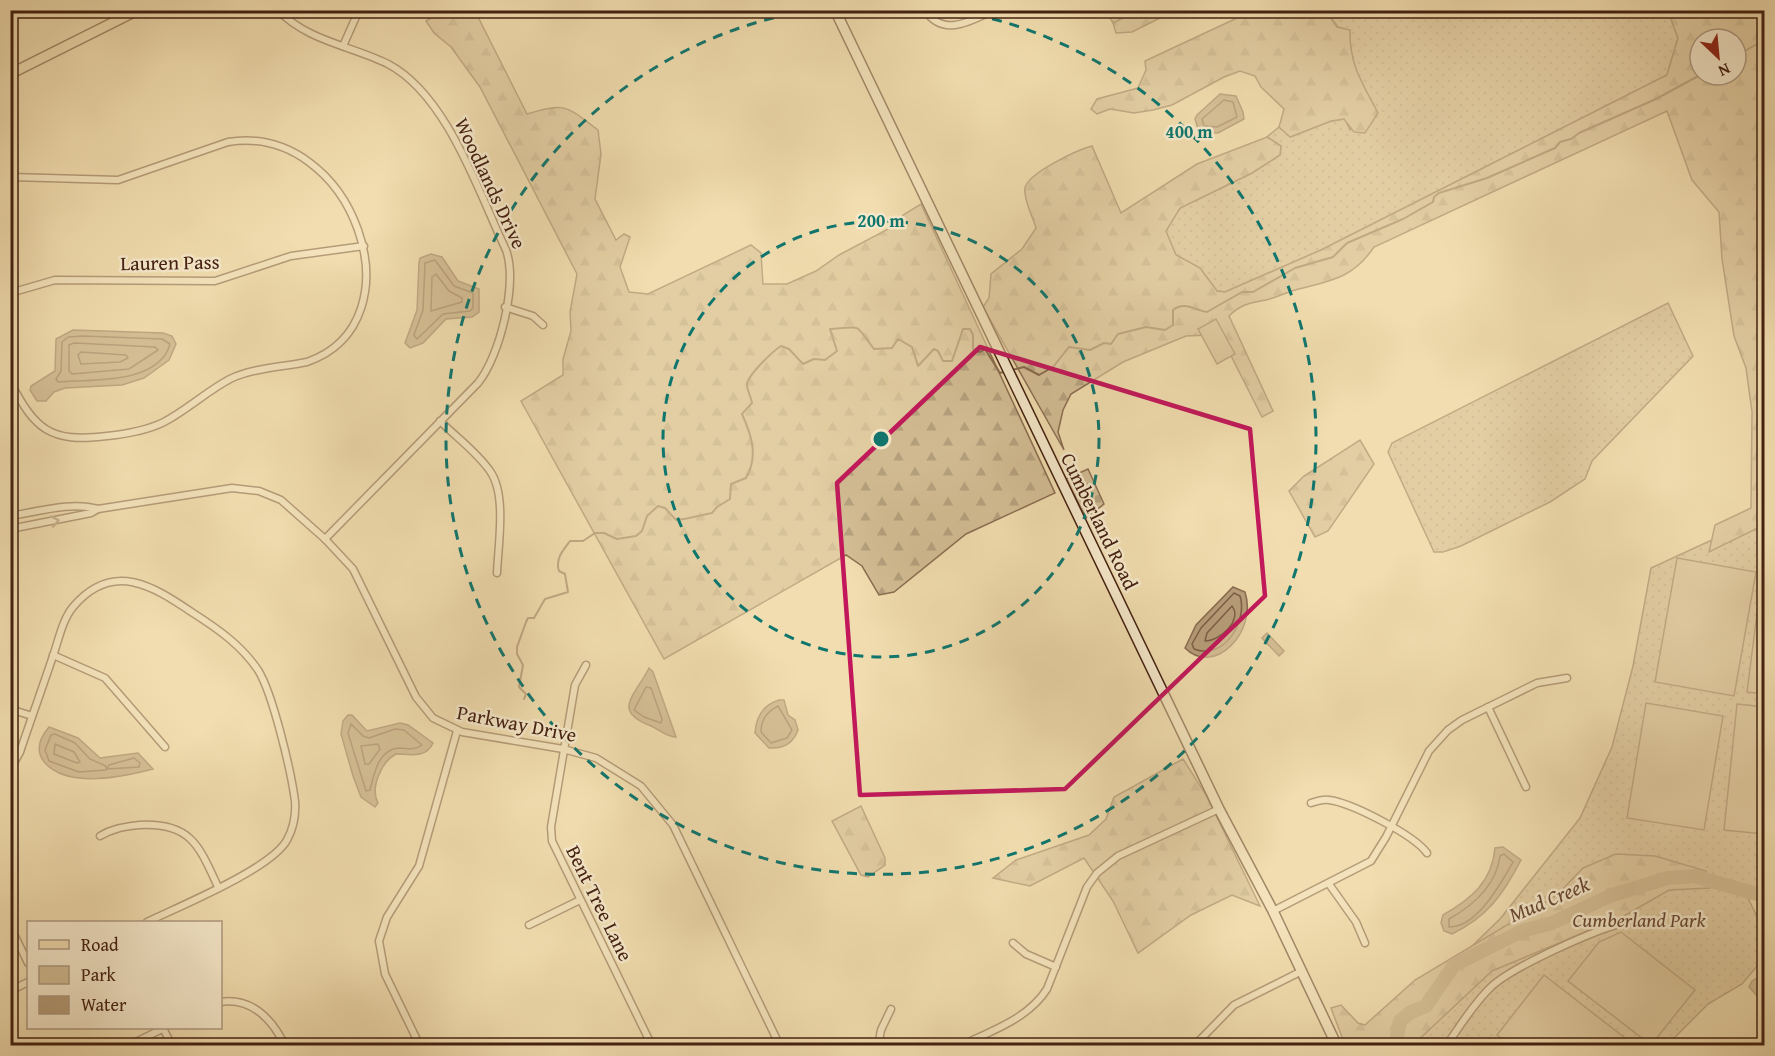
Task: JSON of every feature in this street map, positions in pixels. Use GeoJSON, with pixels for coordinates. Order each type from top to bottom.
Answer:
{"type":"FeatureCollection","features":[{"type":"Feature","properties":{"kind":"main road"},"geometry":{"type":"LineString","coordinates":[[10,74],[138,10]]}},
{"type":"Feature","properties":{"kind":"main road","name":"Cumberland Road"},"geometry":{"type":"LineString","coordinates":[[835,10],[1219,809],[1273,911],[1337,1046]]}},
{"type":"Feature","properties":{"kind":"street","name":"Woodlands Drive"},"geometry":{"type":"LineString","coordinates":[[278,10],[301,28],[398,70],[424,91],[441,114],[507,250],[510,274],[496,352],[490,367],[325,539]]}},
{"type":"Feature","properties":{"kind":"street"},"geometry":{"type":"LineString","coordinates":[[343,46],[359,10]]}},
{"type":"Feature","properties":{"kind":"street"},"geometry":{"type":"LineString","coordinates":[[925,10],[940,25],[955,26],[994,10]]}},
{"type":"Feature","properties":{"kind":"street"},"geometry":{"type":"LineString","coordinates":[[10,177],[118,180],[228,142],[264,141],[295,150],[326,175],[358,227],[364,246],[362,306],[354,328],[339,345],[306,362],[229,380],[158,425],[123,435],[87,439],[57,436],[34,421],[13,391],[10,381]]}},
{"type":"Feature","properties":{"kind":"street","name":"Lauren Pass"},"geometry":{"type":"LineString","coordinates":[[10,292],[55,280],[215,281],[291,256],[364,246]]}},
{"type":"Feature","properties":{"kind":"street"},"geometry":{"type":"LineString","coordinates":[[505,307],[533,316],[543,325]]}},
{"type":"Feature","properties":{"kind":"street"},"geometry":{"type":"LineString","coordinates":[[440,421],[486,466],[496,481],[500,498],[497,573]]}},
{"type":"Feature","properties":{"kind":"street","name":"Parkway Drive"},"geometry":{"type":"LineString","coordinates":[[10,529],[80,515],[98,509],[222,488],[241,488],[270,495],[288,504],[344,558],[359,578],[421,705],[439,723],[457,731],[563,749],[596,758],[627,775],[649,793],[667,814],[780,1046]]}},
{"type":"Feature","properties":{"kind":"street","name":"Parkway Drive"},"geometry":{"type":"LineString","coordinates":[[10,516],[88,506],[98,509]]}},
{"type":"Feature","properties":{"kind":"street"},"geometry":{"type":"LineString","coordinates":[[10,770],[20,752],[66,620],[79,600],[98,587],[128,581],[160,590],[224,633],[244,651],[256,667],[268,692],[295,801],[294,820],[287,840],[262,866],[149,921]]}},
{"type":"Feature","properties":{"kind":"street"},"geometry":{"type":"LineString","coordinates":[[53,655],[91,669],[105,678],[165,747]]}},
{"type":"Feature","properties":{"kind":"street","name":"Bent Tree Lane"},"geometry":{"type":"LineString","coordinates":[[586,664],[575,685],[550,834],[553,846],[652,1046]]}},
{"type":"Feature","properties":{"kind":"street"},"geometry":{"type":"LineString","coordinates":[[1273,911],[1329,885],[1371,861],[1433,746],[1462,720],[1547,679],[1567,678]]}},
{"type":"Feature","properties":{"kind":"street"},"geometry":{"type":"LineString","coordinates":[[1488,706],[1526,787]]}},
{"type":"Feature","properties":{"kind":"street"},"geometry":{"type":"LineString","coordinates":[[10,709],[32,716]]}},
{"type":"Feature","properties":{"kind":"street"},"geometry":{"type":"LineString","coordinates":[[420,1046],[385,974],[379,941],[387,917],[419,866],[457,731]]}},
{"type":"Feature","properties":{"kind":"street"},"geometry":{"type":"LineString","coordinates":[[1311,802],[1332,800],[1391,826],[1418,842],[1427,853]]}},
{"type":"Feature","properties":{"kind":"street"},"geometry":{"type":"LineString","coordinates":[[960,1046],[1020,1016],[1033,1007],[1047,989],[1087,887],[1096,873],[1118,856],[1219,809]]}},
{"type":"Feature","properties":{"kind":"street"},"geometry":{"type":"LineString","coordinates":[[100,836],[112,829],[127,826],[164,824],[178,829],[197,846],[218,887]]}},
{"type":"Feature","properties":{"kind":"street"},"geometry":{"type":"LineString","coordinates":[[1329,885],[1359,927],[1365,944]]}},
{"type":"Feature","properties":{"kind":"street"},"geometry":{"type":"LineString","coordinates":[[529,925],[580,900]]}},
{"type":"Feature","properties":{"kind":"street"},"geometry":{"type":"LineString","coordinates":[[1446,1046],[1480,999],[1499,980],[1602,929],[1627,922]]}},
{"type":"Feature","properties":{"kind":"street"},"geometry":{"type":"LineString","coordinates":[[10,926],[27,961]]}},
{"type":"Feature","properties":{"kind":"street"},"geometry":{"type":"LineString","coordinates":[[1013,943],[1026,954],[1056,967]]}},
{"type":"Feature","properties":{"kind":"street"},"geometry":{"type":"LineString","coordinates":[[1194,1046],[1234,1005],[1302,971]]}},
{"type":"Feature","properties":{"kind":"street"},"geometry":{"type":"LineString","coordinates":[[10,991],[27,982]]}},
{"type":"Feature","properties":{"kind":"street"},"geometry":{"type":"LineString","coordinates":[[222,1002],[247,1005],[267,1016],[285,1046]]}},
{"type":"Feature","properties":{"kind":"street"},"geometry":{"type":"LineString","coordinates":[[878,1046],[883,1024],[891,1010]]}},
{"type":"Feature","properties":{"kind":"street"},"geometry":{"type":"LineString","coordinates":[[128,1046],[162,1029]]}},
{"type":"Feature","properties":{"kind":"street"},"geometry":{"type":"LineString","coordinates":[[164,1029],[172,1046]]}},
{"type":"Feature","properties":{"kind":"highlighted area"},"geometry":{"type":"Polygon","coordinates":[[[980,347],[1250,429],[1265,596],[1065,789],[860,795],[837,483],[980,347]]]}},
{"type":"Feature","properties":{"kind":"green space"},"geometry":{"type":"Polygon","coordinates":[[[1139,10],[1174,11],[1132,32],[1116,33],[1113,23],[1139,10]]]}},
{"type":"Feature","properties":{"kind":"green space"},"geometry":{"type":"Polygon","coordinates":[[[442,11],[475,11],[527,114],[550,108],[565,108],[598,130],[601,154],[595,199],[616,240],[624,234],[630,237],[620,267],[629,292],[648,294],[751,245],[761,253],[763,284],[787,284],[816,271],[839,255],[894,226],[903,215],[921,204],[1055,493],[966,534],[894,592],[879,595],[862,566],[846,555],[664,659],[521,401],[563,375],[563,359],[571,331],[570,312],[577,274],[480,87],[451,47],[434,33],[426,21],[442,11]]]}},
{"type":"Feature","properties":{"kind":"green space"},"geometry":{"type":"Polygon","coordinates":[[[1120,11],[1139,11],[1113,23],[1109,16],[1120,11]]]}},
{"type":"Feature","properties":{"kind":"green space"},"geometry":{"type":"Polygon","coordinates":[[[1235,11],[1326,11],[1337,27],[1350,30],[1354,64],[1378,113],[1365,133],[1354,132],[1344,119],[1331,121],[1290,137],[1279,127],[1284,109],[1261,87],[1255,76],[1240,71],[1172,105],[1153,110],[1134,113],[1110,109],[1097,114],[1091,109],[1097,99],[1138,88],[1146,70],[1145,61],[1235,19],[1235,11]]]}},
{"type":"Feature","properties":{"kind":"green space"},"geometry":{"type":"Polygon","coordinates":[[[1326,11],[1668,11],[1678,38],[1667,75],[1321,250],[1225,292],[1217,291],[1200,268],[1176,255],[1165,231],[1180,208],[1252,173],[1280,155],[1281,146],[1267,137],[1279,127],[1291,137],[1331,121],[1345,119],[1350,130],[1373,105],[1356,70],[1351,51],[1350,31],[1338,27],[1326,11]]]}},
{"type":"Feature","properties":{"kind":"green space"},"geometry":{"type":"Polygon","coordinates":[[[1668,11],[1764,11],[1764,525],[1709,552],[1715,525],[1751,508],[1752,412],[1746,368],[1734,336],[1722,259],[1719,212],[1692,180],[1667,111],[1374,247],[1357,266],[1338,278],[1246,305],[1233,312],[1229,316],[1273,411],[1262,417],[1225,344],[1209,335],[1186,336],[1123,362],[1071,394],[1063,410],[1058,432],[1064,450],[983,307],[989,298],[991,274],[1022,249],[1036,228],[1025,197],[1028,182],[1054,163],[1085,148],[1092,146],[1121,213],[1197,164],[1267,137],[1281,146],[1280,155],[1252,173],[1180,208],[1166,231],[1176,255],[1200,268],[1217,291],[1225,292],[1321,250],[1667,75],[1678,38],[1668,11]]]}},
{"type":"Feature","properties":{"kind":"green space"},"geometry":{"type":"Polygon","coordinates":[[[1668,303],[1693,356],[1592,461],[1585,479],[1550,502],[1461,546],[1443,552],[1434,552],[1388,452],[1392,443],[1668,303]]]}},
{"type":"Feature","properties":{"kind":"green space"},"geometry":{"type":"Polygon","coordinates":[[[1216,319],[1235,354],[1217,364],[1198,329],[1216,319]]]}},
{"type":"Feature","properties":{"kind":"green space"},"geometry":{"type":"Polygon","coordinates":[[[1360,440],[1374,464],[1328,531],[1315,537],[1289,491],[1304,476],[1360,440]]]}},
{"type":"Feature","properties":{"kind":"green space"},"geometry":{"type":"Polygon","coordinates":[[[1088,469],[1104,504],[1086,518],[1066,479],[1088,469]]]}},
{"type":"Feature","properties":{"kind":"green space","name":"Cumberland Park"},"geometry":{"type":"Polygon","coordinates":[[[1764,516],[1764,893],[1746,894],[1764,931],[1764,958],[1742,984],[1708,1004],[1667,1045],[1394,1046],[1467,951],[1500,919],[1580,818],[1612,747],[1633,666],[1651,568],[1764,516]]]}},
{"type":"Feature","properties":{"kind":"green space"},"geometry":{"type":"Polygon","coordinates":[[[1677,558],[1756,572],[1734,696],[1655,682],[1677,558]]]}},
{"type":"Feature","properties":{"kind":"green space"},"geometry":{"type":"Polygon","coordinates":[[[1764,559],[1764,694],[1747,692],[1764,559]]]}},
{"type":"Feature","properties":{"kind":"green space"},"geometry":{"type":"Polygon","coordinates":[[[1646,703],[1723,716],[1704,830],[1627,818],[1646,703]]]}},
{"type":"Feature","properties":{"kind":"green space"},"geometry":{"type":"Polygon","coordinates":[[[1737,704],[1764,707],[1764,834],[1724,830],[1737,704]]]}},
{"type":"Feature","properties":{"kind":"green space"},"geometry":{"type":"Polygon","coordinates":[[[1183,759],[1206,795],[1260,906],[1232,895],[1191,915],[1138,953],[1113,901],[1084,858],[1030,886],[993,878],[1016,860],[1089,835],[1106,819],[1114,797],[1183,759]]]}},
{"type":"Feature","properties":{"kind":"green space"},"geometry":{"type":"Polygon","coordinates":[[[861,806],[885,858],[885,865],[868,877],[861,875],[832,821],[861,806]]]}},
{"type":"Feature","properties":{"kind":"green space"},"geometry":{"type":"Polygon","coordinates":[[[1616,854],[1655,856],[1706,871],[1710,888],[1669,890],[1624,916],[1492,971],[1413,1045],[1345,1045],[1331,1008],[1341,1005],[1358,1023],[1365,1025],[1415,980],[1557,895],[1583,868],[1616,854]]]}},
{"type":"Feature","properties":{"kind":"green space"},"geometry":{"type":"Polygon","coordinates":[[[1621,932],[1695,990],[1651,1045],[1568,981],[1599,942],[1621,932]]]}},
{"type":"Feature","properties":{"kind":"green space"},"geometry":{"type":"Polygon","coordinates":[[[1544,975],[1634,1045],[1510,1045],[1497,1035],[1544,975]]]}},
{"type":"Feature","properties":{"kind":"water"},"geometry":{"type":"Polygon","coordinates":[[[1220,94],[1236,96],[1244,119],[1218,133],[1199,132],[1195,119],[1197,115],[1220,94]]]}},
{"type":"Feature","properties":{"kind":"water"},"geometry":{"type":"Polygon","coordinates":[[[431,254],[442,257],[458,281],[479,289],[479,312],[472,317],[446,319],[423,343],[410,348],[405,343],[417,310],[420,258],[431,254]]]}},
{"type":"Feature","properties":{"kind":"water"},"geometry":{"type":"Polygon","coordinates":[[[73,330],[163,333],[172,336],[176,344],[169,360],[144,378],[122,385],[65,388],[54,392],[46,401],[37,401],[30,390],[31,386],[55,371],[56,339],[73,330]]]}},
{"type":"Feature","properties":{"kind":"water"},"geometry":{"type":"Polygon","coordinates":[[[1233,587],[1245,592],[1247,607],[1245,622],[1239,635],[1231,646],[1220,654],[1208,657],[1196,656],[1185,648],[1196,625],[1233,587]]]}},
{"type":"Feature","properties":{"kind":"water"},"geometry":{"type":"Polygon","coordinates":[[[1267,633],[1284,651],[1279,656],[1262,638],[1267,633]]]}},
{"type":"Feature","properties":{"kind":"water"},"geometry":{"type":"Polygon","coordinates":[[[649,668],[653,672],[676,737],[666,735],[639,720],[632,715],[629,708],[633,695],[649,668]]]}},
{"type":"Feature","properties":{"kind":"water"},"geometry":{"type":"Polygon","coordinates":[[[779,700],[784,700],[788,715],[795,720],[798,730],[787,745],[769,748],[755,733],[756,727],[765,708],[779,700]]]}},
{"type":"Feature","properties":{"kind":"water"},"geometry":{"type":"Polygon","coordinates":[[[348,715],[352,715],[367,731],[400,723],[408,725],[433,743],[422,754],[396,754],[386,763],[376,783],[378,803],[375,807],[361,797],[353,776],[341,734],[343,721],[348,715]]]}},
{"type":"Feature","properties":{"kind":"water"},"geometry":{"type":"Polygon","coordinates":[[[49,727],[78,738],[100,758],[138,753],[153,769],[97,779],[79,778],[59,773],[50,768],[40,755],[39,746],[49,727]]]}},
{"type":"Feature","properties":{"kind":"water"},"geometry":{"type":"Polygon","coordinates":[[[1503,847],[1521,860],[1508,884],[1493,904],[1475,920],[1452,934],[1444,931],[1441,923],[1443,915],[1471,896],[1490,871],[1495,848],[1503,847]]]}},
{"type":"Feature","properties":{"kind":"water"},"geometry":{"type":"Polygon","coordinates":[[[1764,974],[1764,1004],[1749,987],[1752,981],[1764,974]]]}},
{"type":"Feature","properties":{"kind":"waterway"},"geometry":{"type":"LineString","coordinates":[[1748,49],[1764,40]]}},
{"type":"Feature","properties":{"kind":"waterway"},"geometry":{"type":"LineString","coordinates":[[1012,370],[1024,367],[1039,375],[1053,367],[1069,347],[1090,350],[1104,343],[1111,344],[1118,334],[1146,327],[1165,330],[1173,325],[1173,310],[1177,307],[1186,306],[1207,312],[1242,292],[1253,292],[1295,268],[1333,257],[1347,243],[1403,219],[1433,202],[1434,197],[1439,193],[1487,178],[1555,148],[1560,142],[1656,99],[1688,82]]}},
{"type":"Feature","properties":{"kind":"waterway"},"geometry":{"type":"LineString","coordinates":[[524,699],[526,694],[519,687],[523,665],[517,654],[517,647],[528,618],[534,618],[545,599],[568,592],[565,574],[559,571],[558,567],[560,555],[570,541],[583,541],[595,533],[604,533],[617,539],[636,536],[642,531],[647,516],[658,506],[665,508],[676,520],[712,513],[730,499],[731,484],[746,478],[752,462],[751,437],[742,414],[752,403],[748,380],[756,369],[781,346],[789,349],[803,364],[814,359],[825,360],[837,351],[830,329],[854,327],[861,331],[874,349],[892,348],[898,339],[912,347],[918,366],[934,349],[938,351],[943,361],[952,361],[963,329],[970,329],[973,335],[973,349],[980,352],[985,349],[1000,373],[1007,371]]}},
{"type":"Feature","properties":{"kind":"waterway","name":"Mud Creek"},"geometry":{"type":"LineString","coordinates":[[1395,1046],[1400,1021],[1411,1012],[1426,1006],[1454,965],[1522,931],[1552,923],[1612,895],[1668,878],[1694,876],[1764,896]]}}]}
